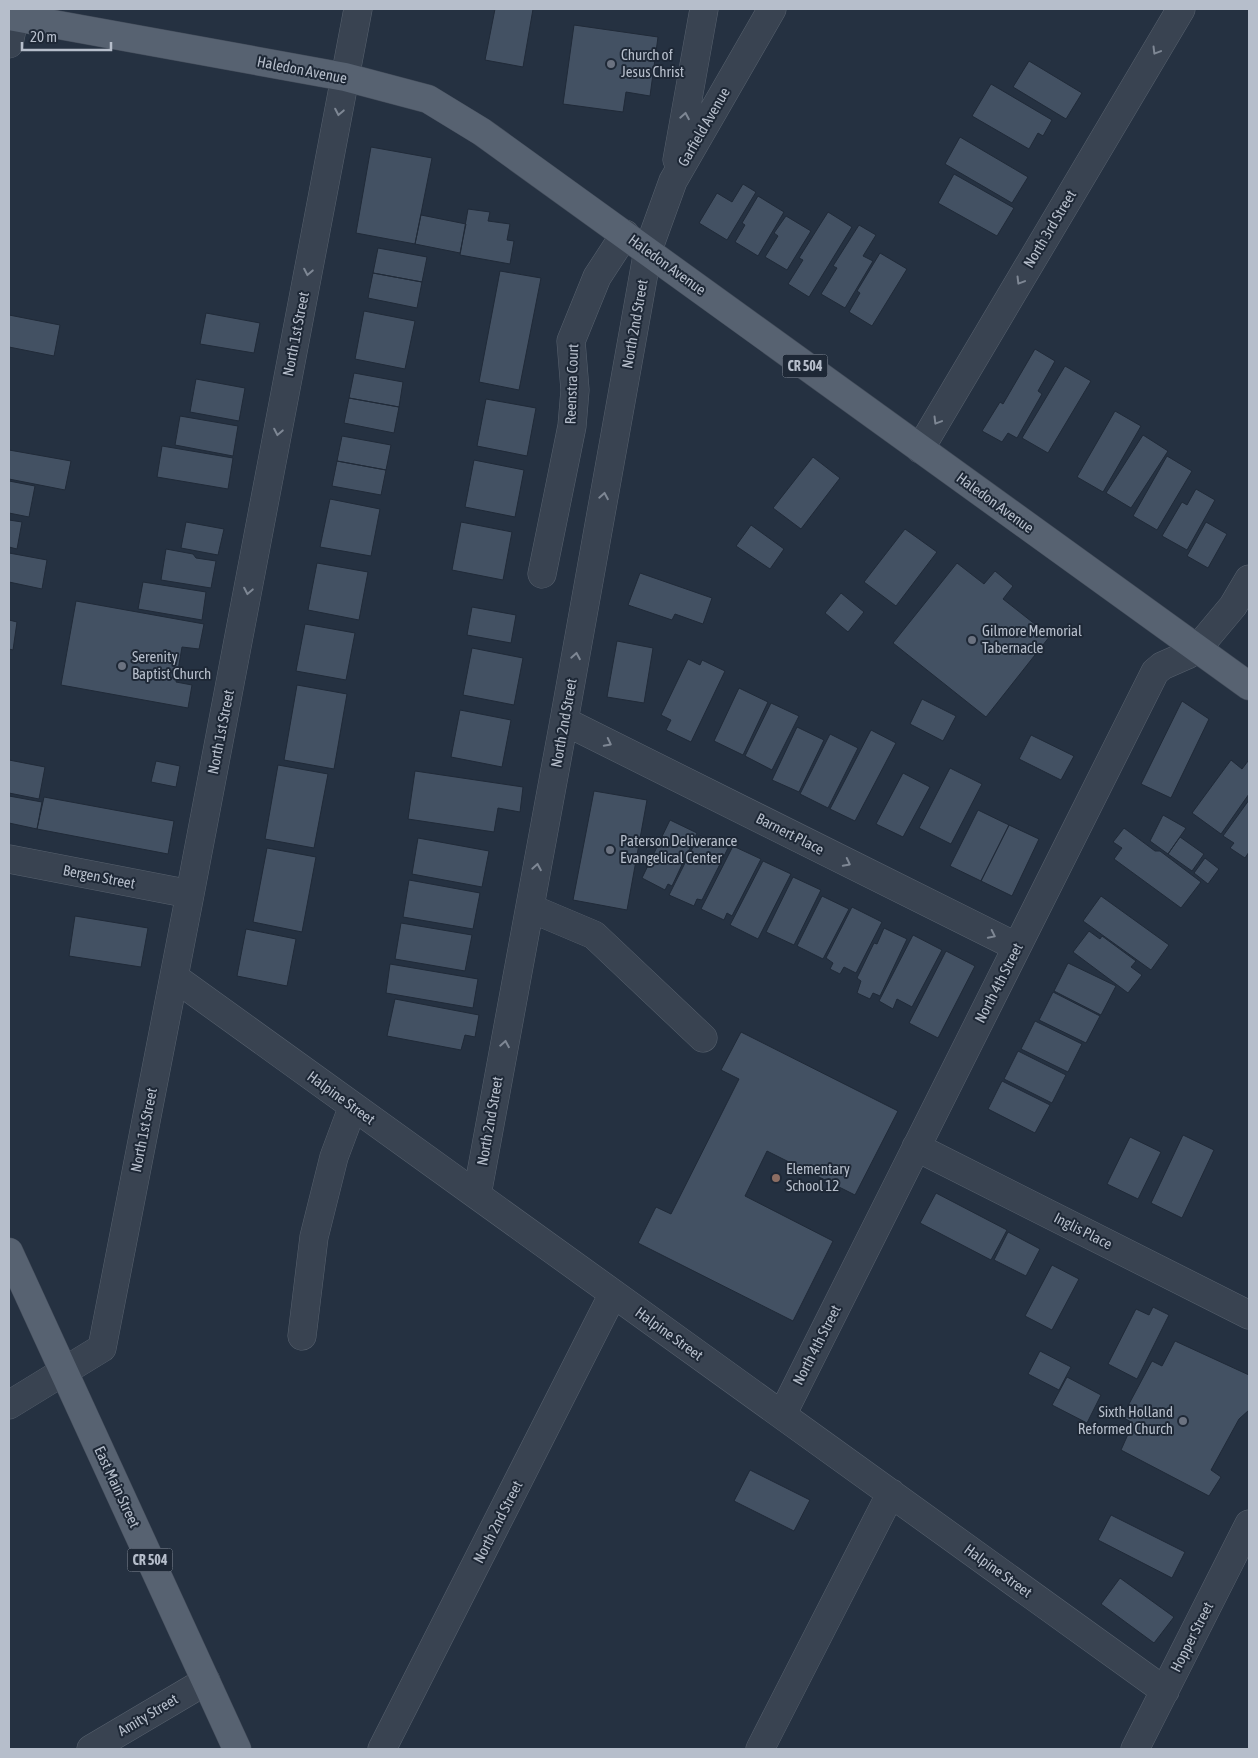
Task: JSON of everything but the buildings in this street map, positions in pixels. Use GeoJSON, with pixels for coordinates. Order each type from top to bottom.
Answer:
{"type":"FeatureCollection","features":[{"type":"Feature","properties":{"kind":"main road","name":"Haledon Avenue"},"geometry":{"type":"LineString","coordinates":[[13,14],[345,78],[428,100],[482,132],[648,250],[748,325],[1249,686]]}},
{"type":"Feature","properties":{"kind":"main road","name":"East Main Street"},"geometry":{"type":"LineString","coordinates":[[9,1252],[237,1749]]}},
{"type":"Feature","properties":{"kind":"street","name":"North 1st Street"},"geometry":{"type":"LineString","coordinates":[[9,1404],[102,1348],[358,9]]}},
{"type":"Feature","properties":{"kind":"street"},"geometry":{"type":"LineString","coordinates":[[673,181],[704,9]]}},
{"type":"Feature","properties":{"kind":"street","name":"Garfield Avenue"},"geometry":{"type":"LineString","coordinates":[[648,250],[673,181],[772,9]]}},
{"type":"Feature","properties":{"kind":"street","name":"North 3rd Street"},"geometry":{"type":"LineString","coordinates":[[920,449],[1181,9]]}},
{"type":"Feature","properties":{"kind":"street"},"geometry":{"type":"LineString","coordinates":[[9,44],[13,14]]}},
{"type":"Feature","properties":{"kind":"street","name":"Reenstra Court"},"geometry":{"type":"LineString","coordinates":[[542,574],[572,426],[574,390],[571,342],[597,277],[625,234]]}},
{"type":"Feature","properties":{"kind":"street","name":"North 2nd Street"},"geometry":{"type":"LineString","coordinates":[[477,1195],[648,250]]}},
{"type":"Feature","properties":{"kind":"street","name":"North 4th Street"},"geometry":{"type":"LineString","coordinates":[[782,1415],[1155,672],[1162,666],[1187,656],[1198,649],[1233,606],[1249,579]]}},
{"type":"Feature","properties":{"kind":"street","name":"Barnert Place"},"geometry":{"type":"LineString","coordinates":[[564,721],[1017,947]]}},
{"type":"Feature","properties":{"kind":"street","name":"Bergen Street"},"geometry":{"type":"LineString","coordinates":[[9,859],[190,894]]}},
{"type":"Feature","properties":{"kind":"street"},"geometry":{"type":"LineString","coordinates":[[530,908],[594,935],[703,1038]]}},
{"type":"Feature","properties":{"kind":"street","name":"Halpine Street"},"geometry":{"type":"LineString","coordinates":[[174,978],[1165,1691]]}},
{"type":"Feature","properties":{"kind":"street"},"geometry":{"type":"LineString","coordinates":[[302,1336],[314,1238],[334,1157],[353,1106]]}},
{"type":"Feature","properties":{"kind":"street","name":"Inglis Place"},"geometry":{"type":"LineString","coordinates":[[916,1147],[1249,1315]]}},
{"type":"Feature","properties":{"kind":"street","name":"North 2nd Street"},"geometry":{"type":"LineString","coordinates":[[382,1749],[613,1294]]}},
{"type":"Feature","properties":{"kind":"street"},"geometry":{"type":"LineString","coordinates":[[760,1749],[891,1493]]}},
{"type":"Feature","properties":{"kind":"street","name":"Hopper Street"},"geometry":{"type":"LineString","coordinates":[[1136,1749],[1249,1524]]}},
{"type":"Feature","properties":{"kind":"street","name":"Amity Street"},"geometry":{"type":"LineString","coordinates":[[91,1749],[206,1681]]}},
{"type":"Feature","properties":{"kind":"place","name":"Church of Jesus Christ"},"geometry":{"type":"Point","coordinates":[611,64]}},
{"type":"Feature","properties":{"kind":"place","name":"Gilmore Memorial Tabernacle"},"geometry":{"type":"Point","coordinates":[972,640]}},
{"type":"Feature","properties":{"kind":"place","name":"Serenity Baptist Church"},"geometry":{"type":"Point","coordinates":[122,666]}},
{"type":"Feature","properties":{"kind":"place","name":"Paterson Deliverance Evangelical Center"},"geometry":{"type":"Point","coordinates":[610,850]}},
{"type":"Feature","properties":{"kind":"place","name":"Elementary School 12"},"geometry":{"type":"Point","coordinates":[776,1178]}},
{"type":"Feature","properties":{"kind":"place","name":"Sixth Holland Reformed Church"},"geometry":{"type":"Point","coordinates":[1183,1421]}}]}
